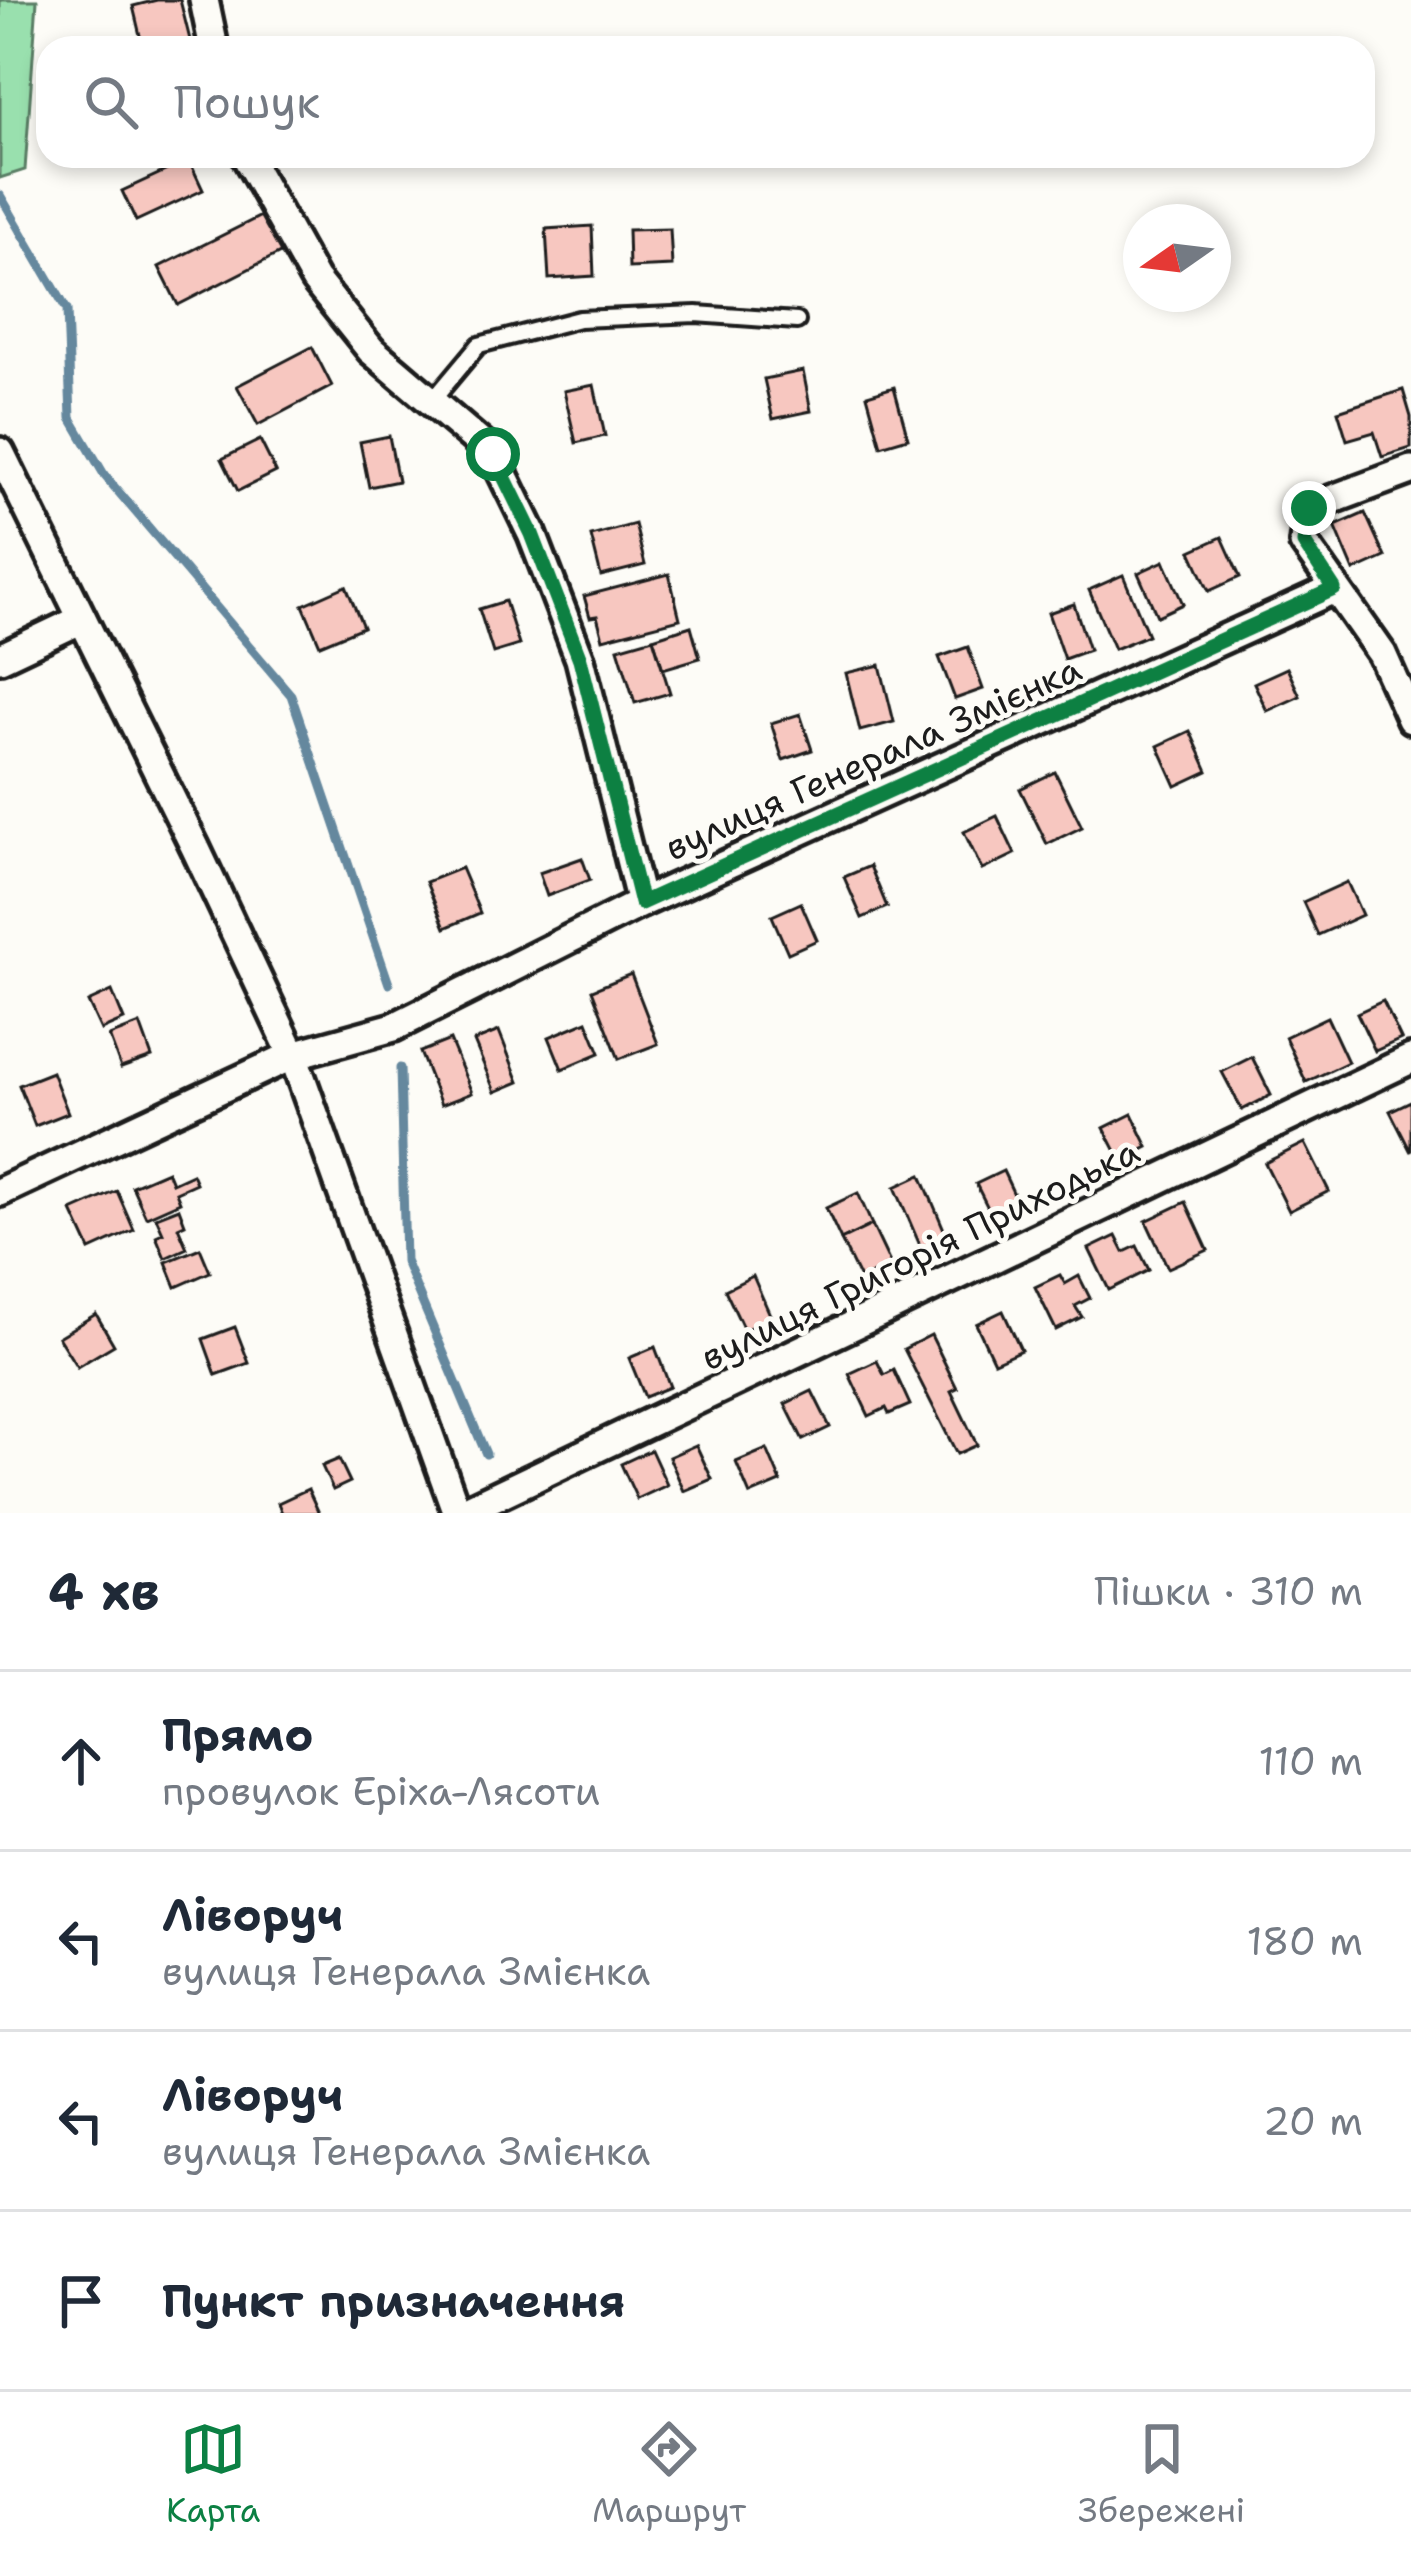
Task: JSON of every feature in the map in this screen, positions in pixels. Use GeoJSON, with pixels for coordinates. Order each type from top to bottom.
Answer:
{"type":"FeatureCollection","features":[{"type":"Feature","properties":{"kind":"street"},"geometry":{"type":"LineString","coordinates":[[204,0],[212,36]]}},
{"type":"Feature","properties":{"kind":"street"},"geometry":{"type":"LineString","coordinates":[[253,168],[315,280],[371,350],[493,454],[532,534],[580,659],[641,903]]}},
{"type":"Feature","properties":{"kind":"street"},"geometry":{"type":"LineString","coordinates":[[0,452],[293,1055],[458,1513]]}},
{"type":"Feature","properties":{"kind":"street"},"geometry":{"type":"LineString","coordinates":[[1411,470],[1309,508],[1304,543],[1382,654],[1411,718]]}},
{"type":"Feature","properties":{"kind":"street","name":"вулиця Генерала Змієнка"},"geometry":{"type":"LineString","coordinates":[[0,1192],[293,1055],[394,1027],[641,903],[1334,589]]}},
{"type":"Feature","properties":{"kind":"street"},"geometry":{"type":"LineString","coordinates":[[0,658],[82,619]]}},
{"type":"Feature","properties":{"kind":"street","name":"вулиця Григорія Приходька"},"geometry":{"type":"LineString","coordinates":[[458,1513],[1411,1059]]}},
{"type":"Feature","properties":{"kind":"lane"},"geometry":{"type":"LineString","coordinates":[[433,400],[479,345],[579,319],[695,314],[796,321]]}},
{"type":"Feature","properties":{"kind":"green space"},"geometry":{"type":"Polygon","coordinates":[[[0,0],[37,0],[25,170],[0,178],[0,0]]]}},
{"type":"Feature","properties":{"kind":"building"},"geometry":{"type":"Polygon","coordinates":[[[180,0],[189,36],[140,36],[133,6],[180,0]]]}},
{"type":"Feature","properties":{"kind":"building"},"geometry":{"type":"Polygon","coordinates":[[[172,168],[193,168],[203,190],[136,221],[122,191],[172,168]]]}},
{"type":"Feature","properties":{"kind":"building"},"geometry":{"type":"Polygon","coordinates":[[[265,214],[284,251],[178,305],[159,267],[265,214]]]}},
{"type":"Feature","properties":{"kind":"building"},"geometry":{"type":"Polygon","coordinates":[[[592,226],[594,276],[549,279],[546,229],[592,226]]]}},
{"type":"Feature","properties":{"kind":"building"},"geometry":{"type":"Polygon","coordinates":[[[670,229],[672,266],[629,268],[628,230],[670,229]]]}},
{"type":"Feature","properties":{"kind":"building"},"geometry":{"type":"Polygon","coordinates":[[[312,347],[332,386],[258,425],[237,386],[312,347]]]}},
{"type":"Feature","properties":{"kind":"building"},"geometry":{"type":"Polygon","coordinates":[[[803,371],[811,411],[773,419],[764,379],[803,371]]]}},
{"type":"Feature","properties":{"kind":"building"},"geometry":{"type":"Polygon","coordinates":[[[594,385],[605,436],[576,443],[564,391],[594,385]]]}},
{"type":"Feature","properties":{"kind":"building"},"geometry":{"type":"Polygon","coordinates":[[[894,387],[908,438],[881,446],[867,395],[894,387]]]}},
{"type":"Feature","properties":{"kind":"building"},"geometry":{"type":"Polygon","coordinates":[[[1403,390],[1411,417],[1411,448],[1382,457],[1374,432],[1347,440],[1338,411],[1403,390]]]}},
{"type":"Feature","properties":{"kind":"building"},"geometry":{"type":"Polygon","coordinates":[[[389,436],[398,481],[369,487],[360,442],[389,436]]]}},
{"type":"Feature","properties":{"kind":"building"},"geometry":{"type":"Polygon","coordinates":[[[260,440],[276,472],[238,491],[222,459],[260,440]]]}},
{"type":"Feature","properties":{"kind":"building"},"geometry":{"type":"Polygon","coordinates":[[[1365,513],[1385,557],[1354,571],[1335,526],[1365,513]]]}},
{"type":"Feature","properties":{"kind":"building"},"geometry":{"type":"Polygon","coordinates":[[[635,524],[645,565],[601,576],[591,536],[635,524]]]}},
{"type":"Feature","properties":{"kind":"building"},"geometry":{"type":"Polygon","coordinates":[[[1222,537],[1240,577],[1209,591],[1191,551],[1222,537]]]}},
{"type":"Feature","properties":{"kind":"building"},"geometry":{"type":"Polygon","coordinates":[[[1164,561],[1183,604],[1157,616],[1138,573],[1164,561]]]}},
{"type":"Feature","properties":{"kind":"building"},"geometry":{"type":"Polygon","coordinates":[[[669,574],[680,619],[603,639],[597,616],[590,617],[584,596],[669,574]]]}},
{"type":"Feature","properties":{"kind":"building"},"geometry":{"type":"Polygon","coordinates":[[[1123,575],[1148,635],[1114,649],[1089,590],[1123,575]]]}},
{"type":"Feature","properties":{"kind":"building"},"geometry":{"type":"Polygon","coordinates":[[[346,586],[363,627],[320,645],[303,605],[346,586]]]}},
{"type":"Feature","properties":{"kind":"building"},"geometry":{"type":"Polygon","coordinates":[[[505,601],[519,645],[493,653],[479,609],[505,601]]]}},
{"type":"Feature","properties":{"kind":"building"},"geometry":{"type":"Polygon","coordinates":[[[1074,604],[1089,650],[1064,659],[1048,613],[1074,604]]]}},
{"type":"Feature","properties":{"kind":"building"},"geometry":{"type":"Polygon","coordinates":[[[691,626],[700,658],[663,669],[653,638],[691,626]]]}},
{"type":"Feature","properties":{"kind":"building"},"geometry":{"type":"Polygon","coordinates":[[[653,638],[670,693],[635,703],[618,648],[653,638]]]}},
{"type":"Feature","properties":{"kind":"building"},"geometry":{"type":"Polygon","coordinates":[[[968,647],[983,689],[955,699],[939,657],[968,647]]]}},
{"type":"Feature","properties":{"kind":"building"},"geometry":{"type":"Polygon","coordinates":[[[880,665],[894,722],[860,731],[846,673],[880,665]]]}},
{"type":"Feature","properties":{"kind":"building"},"geometry":{"type":"Polygon","coordinates":[[[1287,668],[1300,696],[1267,711],[1254,683],[1287,668]]]}},
{"type":"Feature","properties":{"kind":"building"},"geometry":{"type":"Polygon","coordinates":[[[800,714],[812,750],[783,760],[771,723],[800,714]]]}},
{"type":"Feature","properties":{"kind":"building"},"geometry":{"type":"Polygon","coordinates":[[[1190,731],[1208,771],[1176,786],[1158,746],[1190,731]]]}},
{"type":"Feature","properties":{"kind":"building"},"geometry":{"type":"Polygon","coordinates":[[[1055,772],[1082,827],[1047,844],[1020,789],[1055,772]]]}},
{"type":"Feature","properties":{"kind":"building"},"geometry":{"type":"Polygon","coordinates":[[[997,816],[1015,854],[982,870],[964,832],[997,816]]]}},
{"type":"Feature","properties":{"kind":"building"},"geometry":{"type":"Polygon","coordinates":[[[582,858],[590,880],[547,896],[539,873],[582,858]]]}},
{"type":"Feature","properties":{"kind":"building"},"geometry":{"type":"Polygon","coordinates":[[[870,866],[887,907],[862,918],[844,877],[870,866]]]}},
{"type":"Feature","properties":{"kind":"building"},"geometry":{"type":"Polygon","coordinates":[[[461,868],[480,913],[445,928],[426,882],[461,868]]]}},
{"type":"Feature","properties":{"kind":"building"},"geometry":{"type":"Polygon","coordinates":[[[1347,882],[1362,915],[1318,935],[1303,902],[1347,882]]]}},
{"type":"Feature","properties":{"kind":"building"},"geometry":{"type":"Polygon","coordinates":[[[801,903],[817,940],[788,953],[772,916],[801,903]]]}},
{"type":"Feature","properties":{"kind":"building"},"geometry":{"type":"Polygon","coordinates":[[[631,974],[658,1044],[619,1059],[592,990],[631,974]]]}},
{"type":"Feature","properties":{"kind":"building"},"geometry":{"type":"Polygon","coordinates":[[[112,991],[124,1020],[101,1030],[88,1002],[112,991]]]}},
{"type":"Feature","properties":{"kind":"building"},"geometry":{"type":"Polygon","coordinates":[[[1383,1001],[1401,1039],[1375,1051],[1357,1013],[1383,1001]]]}},
{"type":"Feature","properties":{"kind":"building"},"geometry":{"type":"Polygon","coordinates":[[[1327,1017],[1348,1062],[1306,1082],[1285,1037],[1327,1017]]]}},
{"type":"Feature","properties":{"kind":"building"},"geometry":{"type":"Polygon","coordinates":[[[587,1021],[600,1053],[562,1069],[549,1037],[587,1021]]]}},
{"type":"Feature","properties":{"kind":"building"},"geometry":{"type":"Polygon","coordinates":[[[140,1024],[152,1057],[121,1068],[109,1036],[140,1024]]]}},
{"type":"Feature","properties":{"kind":"building"},"geometry":{"type":"Polygon","coordinates":[[[499,1031],[519,1082],[495,1092],[474,1041],[499,1031]]]}},
{"type":"Feature","properties":{"kind":"building"},"geometry":{"type":"Polygon","coordinates":[[[450,1040],[472,1093],[441,1105],[420,1052],[450,1040]]]}},
{"type":"Feature","properties":{"kind":"building"},"geometry":{"type":"Polygon","coordinates":[[[1252,1057],[1271,1095],[1242,1110],[1222,1072],[1252,1057]]]}},
{"type":"Feature","properties":{"kind":"building"},"geometry":{"type":"Polygon","coordinates":[[[52,1072],[68,1113],[35,1126],[19,1085],[52,1072]]]}},
{"type":"Feature","properties":{"kind":"building"},"geometry":{"type":"Polygon","coordinates":[[[1411,1101],[1411,1152],[1390,1111],[1411,1101]]]}},
{"type":"Feature","properties":{"kind":"building"},"geometry":{"type":"Polygon","coordinates":[[[1132,1114],[1148,1147],[1121,1161],[1104,1128],[1132,1114]]]}},
{"type":"Feature","properties":{"kind":"building"},"geometry":{"type":"Polygon","coordinates":[[[1305,1143],[1329,1191],[1289,1211],[1265,1163],[1305,1143]]]}},
{"type":"Feature","properties":{"kind":"building"},"geometry":{"type":"Polygon","coordinates":[[[167,1171],[172,1183],[192,1174],[196,1183],[176,1192],[180,1202],[146,1217],[132,1186],[167,1171]]]}},
{"type":"Feature","properties":{"kind":"building"},"geometry":{"type":"Polygon","coordinates":[[[1003,1171],[1020,1207],[994,1220],[976,1184],[1003,1171]]]}},
{"type":"Feature","properties":{"kind":"building"},"geometry":{"type":"Polygon","coordinates":[[[921,1175],[948,1239],[922,1250],[895,1187],[921,1175]]]}},
{"type":"Feature","properties":{"kind":"building"},"geometry":{"type":"Polygon","coordinates":[[[117,1191],[134,1230],[90,1250],[72,1211],[117,1191]]]}},
{"type":"Feature","properties":{"kind":"building"},"geometry":{"type":"Polygon","coordinates":[[[858,1193],[872,1225],[841,1240],[826,1208],[858,1193]]]}},
{"type":"Feature","properties":{"kind":"building"},"geometry":{"type":"Polygon","coordinates":[[[1186,1202],[1208,1250],[1168,1268],[1146,1221],[1186,1202]]]}},
{"type":"Feature","properties":{"kind":"building"},"geometry":{"type":"Polygon","coordinates":[[[179,1208],[185,1224],[178,1227],[187,1248],[165,1258],[156,1236],[163,1233],[156,1217],[179,1208]]]}},
{"type":"Feature","properties":{"kind":"building"},"geometry":{"type":"Polygon","coordinates":[[[872,1225],[891,1265],[860,1279],[841,1240],[872,1225]]]}},
{"type":"Feature","properties":{"kind":"building"},"geometry":{"type":"Polygon","coordinates":[[[1116,1236],[1124,1252],[1137,1246],[1149,1270],[1109,1290],[1089,1249],[1116,1236]]]}},
{"type":"Feature","properties":{"kind":"building"},"geometry":{"type":"Polygon","coordinates":[[[200,1248],[210,1272],[176,1287],[166,1262],[200,1248]]]}},
{"type":"Feature","properties":{"kind":"building"},"geometry":{"type":"Polygon","coordinates":[[[1060,1275],[1065,1284],[1079,1276],[1090,1298],[1075,1306],[1082,1317],[1056,1330],[1035,1287],[1060,1275]]]}},
{"type":"Feature","properties":{"kind":"building"},"geometry":{"type":"Polygon","coordinates":[[[753,1276],[771,1317],[744,1330],[725,1290],[753,1276]]]}},
{"type":"Feature","properties":{"kind":"building"},"geometry":{"type":"Polygon","coordinates":[[[1003,1311],[1021,1350],[994,1362],[976,1324],[1003,1311]]]}},
{"type":"Feature","properties":{"kind":"building"},"geometry":{"type":"Polygon","coordinates":[[[96,1314],[114,1345],[77,1367],[58,1337],[96,1314]]]}},
{"type":"Feature","properties":{"kind":"building"},"geometry":{"type":"Polygon","coordinates":[[[235,1327],[249,1363],[216,1375],[203,1339],[235,1327]]]}},
{"type":"Feature","properties":{"kind":"building"},"geometry":{"type":"Polygon","coordinates":[[[931,1335],[977,1445],[957,1454],[904,1349],[931,1335]]]}},
{"type":"Feature","properties":{"kind":"building"},"geometry":{"type":"Polygon","coordinates":[[[655,1347],[670,1387],[645,1397],[629,1358],[655,1347]]]}},
{"type":"Feature","properties":{"kind":"building"},"geometry":{"type":"Polygon","coordinates":[[[877,1361],[884,1375],[894,1370],[910,1405],[869,1416],[849,1374],[877,1361]]]}},
{"type":"Feature","properties":{"kind":"building"},"geometry":{"type":"Polygon","coordinates":[[[812,1391],[830,1427],[803,1440],[785,1404],[812,1391]]]}},
{"type":"Feature","properties":{"kind":"building"},"geometry":{"type":"Polygon","coordinates":[[[696,1445],[712,1479],[684,1491],[669,1457],[696,1445]]]}},
{"type":"Feature","properties":{"kind":"building"},"geometry":{"type":"Polygon","coordinates":[[[767,1449],[781,1482],[750,1495],[736,1462],[767,1449]]]}},
{"type":"Feature","properties":{"kind":"building"},"geometry":{"type":"Polygon","coordinates":[[[651,1450],[667,1485],[637,1499],[621,1464],[651,1450]]]}},
{"type":"Feature","properties":{"kind":"building"},"geometry":{"type":"Polygon","coordinates":[[[339,1459],[350,1482],[333,1490],[322,1466],[339,1459]]]}},
{"type":"Feature","properties":{"kind":"building"},"geometry":{"type":"Polygon","coordinates":[[[308,1489],[319,1513],[282,1513],[278,1503],[308,1489]]]}},
{"type":"Feature","properties":{"kind":"waterway"},"geometry":{"type":"LineString","coordinates":[[0,195],[67,310],[71,418],[105,476],[291,695],[389,984]]}},
{"type":"Feature","properties":{"kind":"waterway"},"geometry":{"type":"LineString","coordinates":[[400,1068],[405,1261],[486,1454]]}},
{"type":"Feature","properties":{"kind":"route"},"geometry":{"type":"LineString","coordinates":[[493,454],[532,534],[580,659],[641,903],[1334,589],[1304,543],[1309,508]]}}]}
